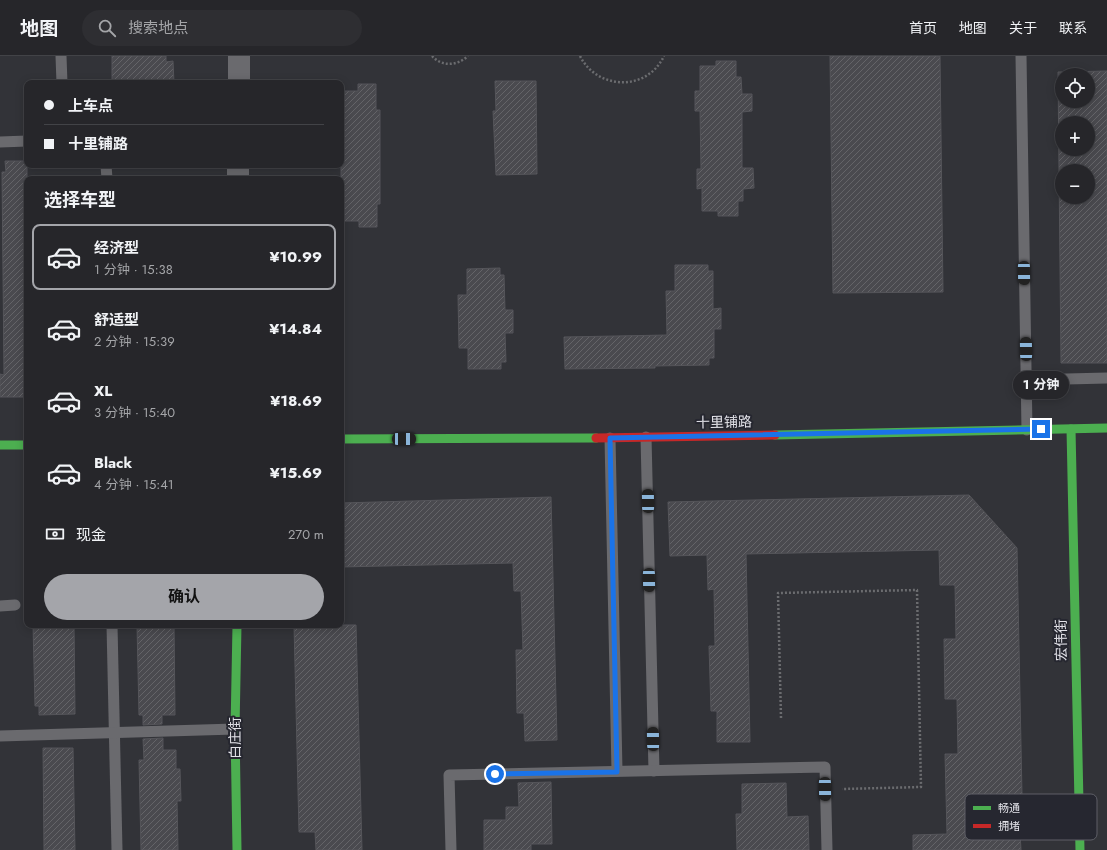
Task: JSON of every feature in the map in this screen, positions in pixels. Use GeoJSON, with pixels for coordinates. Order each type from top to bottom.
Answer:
{"type":"FeatureCollection","features":[{"type":"Feature","properties":{"kind":"street"},"geometry":{"type":"LineString","coordinates":[[239,80],[240,56]]}},
{"type":"Feature","properties":{"kind":"street","name":"宏伟街"},"geometry":{"type":"LineString","coordinates":[[1071,428],[1079,794]]}},
{"type":"Feature","properties":{"kind":"street","name":"十里铺路"},"geometry":{"type":"LineString","coordinates":[[344,439],[610,438],[1107,428]]}},
{"type":"Feature","properties":{"kind":"street"},"geometry":{"type":"LineString","coordinates":[[0,445],[24,445]]}},
{"type":"Feature","properties":{"kind":"street","name":"白庄街"},"geometry":{"type":"LineString","coordinates":[[237,628],[235,729],[237,850]]}},
{"type":"Feature","properties":{"kind":"street","name":"宏伟街"},"geometry":{"type":"LineString","coordinates":[[1080,840],[1080,850]]}},
{"type":"Feature","properties":{"kind":"lane"},"geometry":{"type":"LineString","coordinates":[[61,56],[62,80]]}},
{"type":"Feature","properties":{"kind":"lane"},"geometry":{"type":"LineString","coordinates":[[1021,56],[1027,430]]}},
{"type":"Feature","properties":{"kind":"lane"},"geometry":{"type":"LineString","coordinates":[[0,142],[24,141]]}},
{"type":"Feature","properties":{"kind":"lane"},"geometry":{"type":"LineString","coordinates":[[1026,380],[1107,378]]}},
{"type":"Feature","properties":{"kind":"lane"},"geometry":{"type":"LineString","coordinates":[[646,437],[654,770]]}},
{"type":"Feature","properties":{"kind":"lane"},"geometry":{"type":"LineString","coordinates":[[610,438],[617,772]]}},
{"type":"Feature","properties":{"kind":"lane"},"geometry":{"type":"LineString","coordinates":[[0,606],[15,605]]}},
{"type":"Feature","properties":{"kind":"lane"},"geometry":{"type":"LineString","coordinates":[[112,628],[117,850]]}},
{"type":"Feature","properties":{"kind":"lane"},"geometry":{"type":"LineString","coordinates":[[0,736],[235,729]]}},
{"type":"Feature","properties":{"kind":"lane"},"geometry":{"type":"LineString","coordinates":[[451,850],[449,775],[825,767],[827,850]]}},
{"type":"Feature","properties":{"kind":"path"},"geometry":{"type":"LineString","coordinates":[[432,56],[442,63],[451,64],[460,62],[468,56]]}},
{"type":"Feature","properties":{"kind":"path"},"geometry":{"type":"LineString","coordinates":[[580,56],[583,63],[592,72],[603,79],[615,82],[628,82],[638,80],[648,75],[656,68],[664,56]]}},
{"type":"Feature","properties":{"kind":"path"},"geometry":{"type":"LineString","coordinates":[[781,718],[778,593],[917,590],[921,787],[825,789]]}},
{"type":"Feature","properties":{"kind":"building"},"geometry":{"type":"Polygon","coordinates":[[[112,56],[166,56],[166,62],[173,61],[174,80],[112,80],[112,56]]]}},
{"type":"Feature","properties":{"kind":"building"},"geometry":{"type":"Polygon","coordinates":[[[830,56],[940,56],[943,292],[833,293],[830,56]]]}},
{"type":"Feature","properties":{"kind":"building"},"geometry":{"type":"Polygon","coordinates":[[[716,61],[736,61],[736,77],[741,77],[742,94],[752,94],[752,111],[742,112],[742,168],[753,168],[754,188],[743,189],[743,201],[738,201],[738,216],[718,216],[718,211],[702,211],[702,188],[697,189],[697,169],[701,169],[700,111],[695,111],[695,91],[700,91],[700,66],[716,66],[716,61]]]}},
{"type":"Feature","properties":{"kind":"building"},"geometry":{"type":"Polygon","coordinates":[[[1095,71],[1107,71],[1107,363],[1061,363],[1059,204],[1095,204],[1095,164],[1059,164],[1059,156],[1095,156],[1095,116],[1058,116],[1058,108],[1095,108],[1095,71]]]}},
{"type":"Feature","properties":{"kind":"building"},"geometry":{"type":"Polygon","coordinates":[[[495,81],[536,81],[537,174],[496,175],[493,111],[496,111],[495,81]]]}},
{"type":"Feature","properties":{"kind":"building"},"geometry":{"type":"Polygon","coordinates":[[[358,84],[376,84],[376,110],[380,110],[380,204],[377,204],[377,227],[359,227],[359,221],[344,221],[344,176],[341,176],[341,168],[344,168],[344,91],[358,91],[358,84]]]}},
{"type":"Feature","properties":{"kind":"building"},"geometry":{"type":"Polygon","coordinates":[[[5,161],[24,161],[24,168],[27,168],[27,176],[24,176],[24,397],[0,397],[0,374],[4,375],[2,172],[6,172],[5,161]]]}},
{"type":"Feature","properties":{"kind":"building"},"geometry":{"type":"Polygon","coordinates":[[[675,265],[708,265],[708,271],[713,271],[713,309],[721,308],[721,329],[714,329],[714,358],[709,358],[709,365],[655,366],[655,368],[565,369],[564,337],[667,335],[666,291],[675,291],[675,265]]]}},
{"type":"Feature","properties":{"kind":"building"},"geometry":{"type":"Polygon","coordinates":[[[500,268],[500,275],[504,275],[505,310],[513,310],[513,333],[505,333],[506,362],[501,362],[501,369],[468,369],[468,348],[459,348],[458,295],[467,295],[467,269],[500,268]]]}},
{"type":"Feature","properties":{"kind":"building"},"geometry":{"type":"Polygon","coordinates":[[[969,495],[1017,548],[1022,794],[965,794],[965,840],[1020,840],[1021,850],[913,850],[913,835],[947,834],[945,754],[958,754],[957,699],[945,699],[944,639],[956,639],[955,585],[940,585],[939,550],[746,554],[750,742],[717,742],[717,711],[711,711],[709,646],[715,646],[714,589],[708,590],[707,555],[670,556],[668,502],[969,495]]]}},
{"type":"Feature","properties":{"kind":"building"},"geometry":{"type":"Polygon","coordinates":[[[551,497],[557,740],[525,741],[524,713],[517,713],[516,650],[523,650],[521,591],[514,591],[513,563],[344,567],[344,503],[551,497]]]}},
{"type":"Feature","properties":{"kind":"building"},"geometry":{"type":"Polygon","coordinates":[[[344,625],[356,625],[362,850],[316,850],[315,832],[299,832],[294,628],[344,628],[344,625]]]}},
{"type":"Feature","properties":{"kind":"building"},"geometry":{"type":"Polygon","coordinates":[[[33,628],[74,628],[75,714],[39,715],[39,706],[35,706],[33,628]]]}},
{"type":"Feature","properties":{"kind":"building"},"geometry":{"type":"Polygon","coordinates":[[[137,628],[174,628],[175,715],[162,715],[162,724],[143,725],[143,715],[139,715],[137,628]]]}},
{"type":"Feature","properties":{"kind":"building"},"geometry":{"type":"Polygon","coordinates":[[[163,738],[163,750],[176,750],[176,769],[180,769],[181,801],[177,801],[178,850],[141,850],[139,760],[144,760],[143,739],[163,738]]]}},
{"type":"Feature","properties":{"kind":"building"},"geometry":{"type":"Polygon","coordinates":[[[43,748],[73,748],[75,850],[44,850],[43,748]]]}},
{"type":"Feature","properties":{"kind":"building"},"geometry":{"type":"Polygon","coordinates":[[[551,782],[552,844],[531,844],[531,850],[484,850],[484,820],[506,820],[506,807],[519,807],[518,783],[551,782]]]}},
{"type":"Feature","properties":{"kind":"building"},"geometry":{"type":"Polygon","coordinates":[[[786,783],[787,817],[808,816],[809,850],[737,850],[736,814],[742,814],[742,784],[786,783]]]}},
{"type":"Feature","properties":{"kind":"traffic: fast"},"geometry":{"type":"LineString","coordinates":[[775,435],[1107,428]]}},
{"type":"Feature","properties":{"kind":"traffic: fast"},"geometry":{"type":"LineString","coordinates":[[1071,429],[1079,794]]}},
{"type":"Feature","properties":{"kind":"traffic: fast"},"geometry":{"type":"LineString","coordinates":[[344,439],[596,438]]}},
{"type":"Feature","properties":{"kind":"traffic: fast"},"geometry":{"type":"LineString","coordinates":[[0,445],[24,445]]}},
{"type":"Feature","properties":{"kind":"traffic: fast"},"geometry":{"type":"LineString","coordinates":[[237,628],[235,729],[237,850]]}},
{"type":"Feature","properties":{"kind":"traffic: fast"},"geometry":{"type":"LineString","coordinates":[[1080,840],[1080,850]]}},
{"type":"Feature","properties":{"kind":"traffic: jam"},"geometry":{"type":"LineString","coordinates":[[596,438],[775,435]]}},
{"type":"Feature","properties":{"kind":"route"},"geometry":{"type":"LineString","coordinates":[[495,774],[617,772],[610,438],[1041,429]]}}]}
